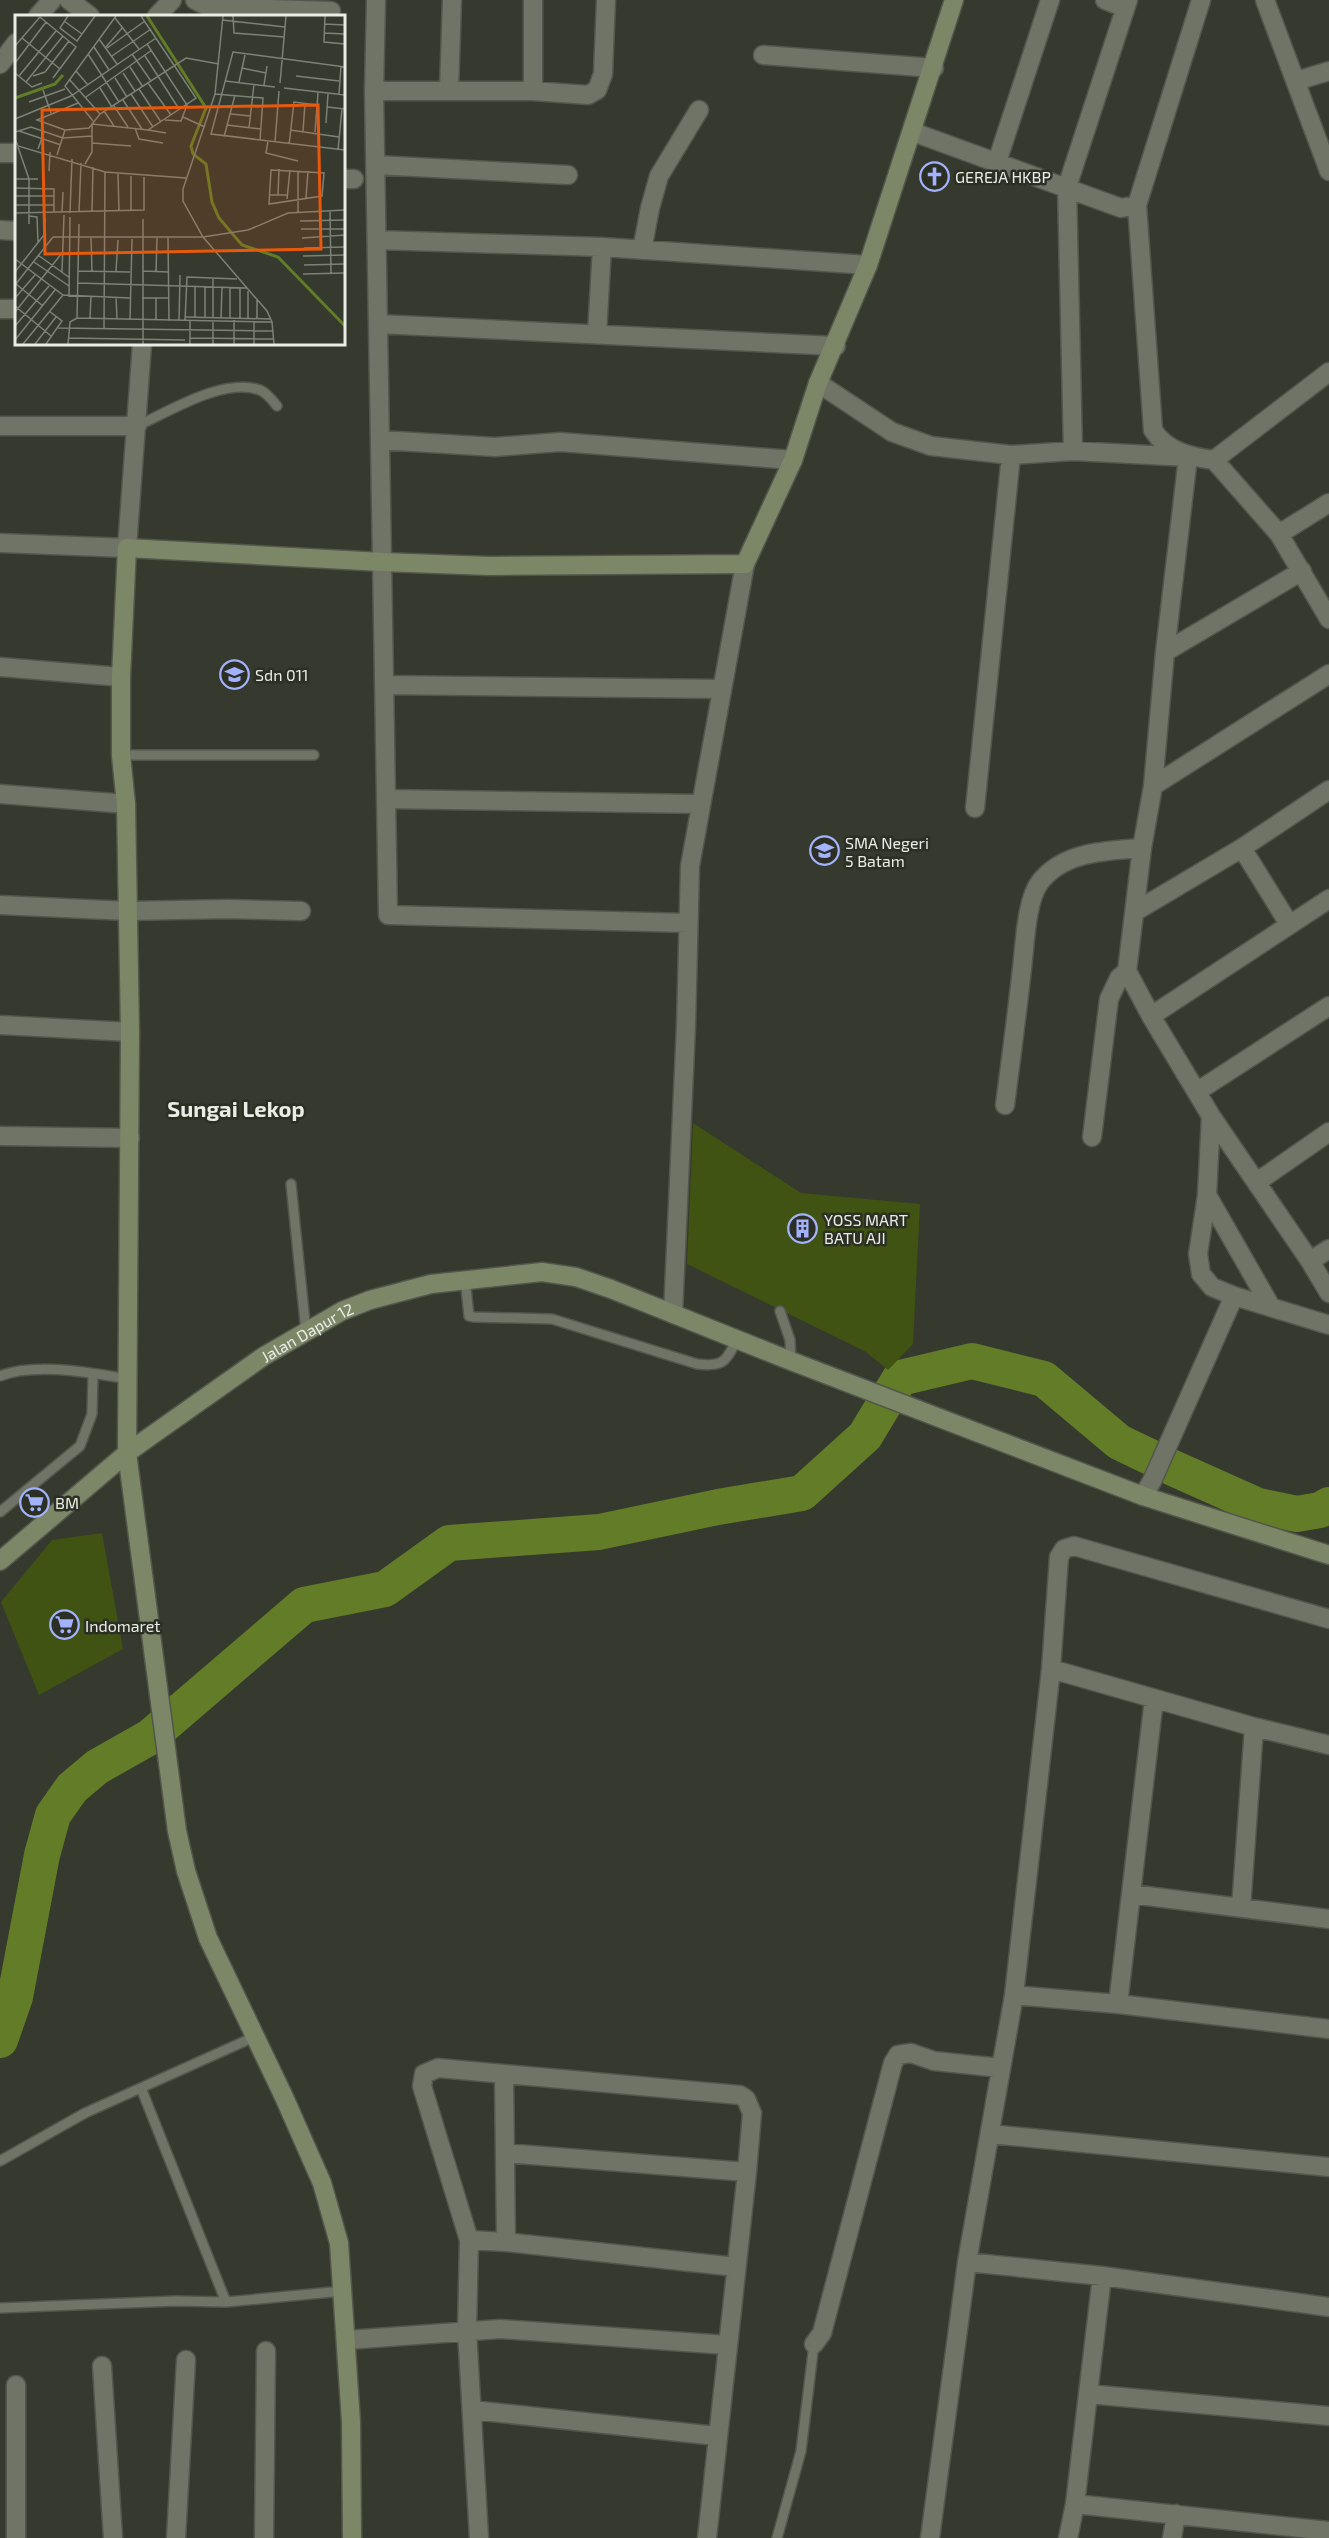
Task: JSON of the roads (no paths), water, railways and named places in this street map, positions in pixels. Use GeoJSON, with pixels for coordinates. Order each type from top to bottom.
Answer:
{"type":"FeatureCollection","features":[{"type":"Feature","properties":{"kind":"street"},"geometry":{"type":"LineString","coordinates":[[39,15],[52,0]]}},
{"type":"Feature","properties":{"kind":"street"},"geometry":{"type":"LineString","coordinates":[[69,0],[89,15]]}},
{"type":"Feature","properties":{"kind":"street"},"geometry":{"type":"LineString","coordinates":[[158,15],[171,0]]}},
{"type":"Feature","properties":{"kind":"street"},"geometry":{"type":"LineString","coordinates":[[195,0],[209,7],[331,11]]}},
{"type":"Feature","properties":{"kind":"street"},"geometry":{"type":"LineString","coordinates":[[376,0],[374,91],[388,915],[688,923]]}},
{"type":"Feature","properties":{"kind":"street"},"geometry":{"type":"LineString","coordinates":[[449,90],[452,0]]}},
{"type":"Feature","properties":{"kind":"street"},"geometry":{"type":"LineString","coordinates":[[533,91],[534,0]]}},
{"type":"Feature","properties":{"kind":"street"},"geometry":{"type":"LineString","coordinates":[[374,91],[533,91],[588,95],[597,90],[603,74],[606,0]]}},
{"type":"Feature","properties":{"kind":"street"},"geometry":{"type":"LineString","coordinates":[[673,1314],[690,866],[745,564],[793,460],[818,383],[836,346],[868,265],[934,68],[954,0]]}},
{"type":"Feature","properties":{"kind":"street"},"geometry":{"type":"LineString","coordinates":[[997,162],[1050,0]]}},
{"type":"Feature","properties":{"kind":"street"},"geometry":{"type":"LineString","coordinates":[[1073,452],[1067,187],[1127,4],[1105,0]]}},
{"type":"Feature","properties":{"kind":"street"},"geometry":{"type":"LineString","coordinates":[[1188,457],[1158,438],[1153,430],[1137,206],[1201,0]]}},
{"type":"Feature","properties":{"kind":"street"},"geometry":{"type":"LineString","coordinates":[[1265,0],[1329,171]]}},
{"type":"Feature","properties":{"kind":"street"},"geometry":{"type":"LineString","coordinates":[[0,63],[15,44]]}},
{"type":"Feature","properties":{"kind":"street"},"geometry":{"type":"LineString","coordinates":[[763,55],[934,68]]}},
{"type":"Feature","properties":{"kind":"street"},"geometry":{"type":"LineString","coordinates":[[1296,81],[1329,70]]}},
{"type":"Feature","properties":{"kind":"street"},"geometry":{"type":"LineString","coordinates":[[642,250],[659,176],[699,110]]}},
{"type":"Feature","properties":{"kind":"street"},"geometry":{"type":"LineString","coordinates":[[913,132],[1121,208],[1137,206]]}},
{"type":"Feature","properties":{"kind":"street"},"geometry":{"type":"LineString","coordinates":[[376,165],[568,175]]}},
{"type":"Feature","properties":{"kind":"street"},"geometry":{"type":"LineString","coordinates":[[0,230],[15,231]]}},
{"type":"Feature","properties":{"kind":"street"},"geometry":{"type":"LineString","coordinates":[[377,240],[602,247],[868,265]]}},
{"type":"Feature","properties":{"kind":"street"},"geometry":{"type":"LineString","coordinates":[[597,334],[602,247]]}},
{"type":"Feature","properties":{"kind":"street"},"geometry":{"type":"LineString","coordinates":[[378,324],[836,346]]}},
{"type":"Feature","properties":{"kind":"street"},"geometry":{"type":"LineString","coordinates":[[142,345],[121,677],[121,754],[126,804],[130,1032],[127,1453],[177,1831],[186,1871],[208,1938],[284,2097],[322,2183],[339,2243],[351,2422],[352,2538]]}},
{"type":"Feature","properties":{"kind":"street"},"geometry":{"type":"LineString","coordinates":[[1214,460],[1329,372]]}},
{"type":"Feature","properties":{"kind":"street"},"geometry":{"type":"LineString","coordinates":[[818,383],[892,432],[931,446],[1011,455],[1073,452],[1214,460],[1279,534],[1329,619]]}},
{"type":"Feature","properties":{"kind":"street"},"geometry":{"type":"LineString","coordinates":[[0,426],[137,426]]}},
{"type":"Feature","properties":{"kind":"street"},"geometry":{"type":"LineString","coordinates":[[380,440],[495,447],[560,442],[793,460]]}},
{"type":"Feature","properties":{"kind":"street"},"geometry":{"type":"LineString","coordinates":[[975,808],[1011,455]]}},
{"type":"Feature","properties":{"kind":"street"},"geometry":{"type":"LineString","coordinates":[[1188,457],[1165,652],[1153,786],[1142,848],[1128,971],[1151,1016],[1211,1116],[1310,1261],[1329,1293]]}},
{"type":"Feature","properties":{"kind":"street"},"geometry":{"type":"LineString","coordinates":[[1279,534],[1329,503]]}},
{"type":"Feature","properties":{"kind":"street"},"geometry":{"type":"LineString","coordinates":[[0,543],[490,566],[745,564]]}},
{"type":"Feature","properties":{"kind":"street"},"geometry":{"type":"LineString","coordinates":[[1165,652],[1302,571]]}},
{"type":"Feature","properties":{"kind":"street"},"geometry":{"type":"LineString","coordinates":[[0,667],[121,677]]}},
{"type":"Feature","properties":{"kind":"street"},"geometry":{"type":"LineString","coordinates":[[1153,786],[1329,674]]}},
{"type":"Feature","properties":{"kind":"street"},"geometry":{"type":"LineString","coordinates":[[384,685],[721,689]]}},
{"type":"Feature","properties":{"kind":"street"},"geometry":{"type":"LineString","coordinates":[[1136,911],[1242,849],[1329,790]]}},
{"type":"Feature","properties":{"kind":"street"},"geometry":{"type":"LineString","coordinates":[[0,794],[126,804]]}},
{"type":"Feature","properties":{"kind":"street"},"geometry":{"type":"LineString","coordinates":[[386,799],[701,804]]}},
{"type":"Feature","properties":{"kind":"street"},"geometry":{"type":"LineString","coordinates":[[1005,1105],[1029,915],[1039,884],[1051,872],[1089,853],[1142,848]]}},
{"type":"Feature","properties":{"kind":"street"},"geometry":{"type":"LineString","coordinates":[[1242,849],[1289,924]]}},
{"type":"Feature","properties":{"kind":"street"},"geometry":{"type":"LineString","coordinates":[[1151,1016],[1329,899]]}},
{"type":"Feature","properties":{"kind":"street"},"geometry":{"type":"LineString","coordinates":[[0,905],[127,911],[228,909],[302,911]]}},
{"type":"Feature","properties":{"kind":"street"},"geometry":{"type":"LineString","coordinates":[[1092,1137],[1108,999],[1119,978],[1128,971]]}},
{"type":"Feature","properties":{"kind":"street"},"geometry":{"type":"LineString","coordinates":[[1198,1091],[1329,1006]]}},
{"type":"Feature","properties":{"kind":"street"},"geometry":{"type":"LineString","coordinates":[[0,1025],[130,1032]]}},
{"type":"Feature","properties":{"kind":"street"},"geometry":{"type":"LineString","coordinates":[[1211,1116],[1207,1195],[1198,1264],[1206,1282],[1234,1296],[1329,1325]]}},
{"type":"Feature","properties":{"kind":"street"},"geometry":{"type":"LineString","coordinates":[[1257,1182],[1329,1132]]}},
{"type":"Feature","properties":{"kind":"street"},"geometry":{"type":"LineString","coordinates":[[0,1136],[130,1138]]}},
{"type":"Feature","properties":{"kind":"street"},"geometry":{"type":"LineString","coordinates":[[1207,1195],[1271,1307]]}},
{"type":"Feature","properties":{"kind":"street"},"geometry":{"type":"LineString","coordinates":[[1310,1261],[1329,1249]]}},
{"type":"Feature","properties":{"kind":"street","name":"Jalan Dapur 12"},"geometry":{"type":"LineString","coordinates":[[0,1561],[127,1453],[264,1356],[342,1311],[370,1300],[431,1284],[542,1272],[576,1277],[938,1418],[1148,1489],[1329,1555]]}},
{"type":"Feature","properties":{"kind":"street"},"geometry":{"type":"LineString","coordinates":[[1148,1489],[1234,1296]]}},
{"type":"Feature","properties":{"kind":"street"},"geometry":{"type":"LineString","coordinates":[[930,2538],[967,2262],[1014,1995],[1052,1669],[1059,1557],[1069,1546],[1329,1619]]}},
{"type":"Feature","properties":{"kind":"street"},"geometry":{"type":"LineString","coordinates":[[1052,1669],[1254,1727],[1329,1745]]}},
{"type":"Feature","properties":{"kind":"street"},"geometry":{"type":"LineString","coordinates":[[1118,2004],[1154,1699]]}},
{"type":"Feature","properties":{"kind":"street"},"geometry":{"type":"LineString","coordinates":[[1241,1908],[1254,1727]]}},
{"type":"Feature","properties":{"kind":"street"},"geometry":{"type":"LineString","coordinates":[[1131,1894],[1329,1919]]}},
{"type":"Feature","properties":{"kind":"street"},"geometry":{"type":"LineString","coordinates":[[1014,1995],[1118,2004],[1329,2029]]}},
{"type":"Feature","properties":{"kind":"street"},"geometry":{"type":"LineString","coordinates":[[814,2344],[822,2333],[893,2063],[898,2055],[912,2054],[933,2061],[1001,2067]]}},
{"type":"Feature","properties":{"kind":"street"},"geometry":{"type":"LineString","coordinates":[[479,2538],[467,2331],[469,2240],[422,2079],[428,2071],[438,2068],[504,2076],[740,2095],[746,2099],[752,2113],[747,2172],[707,2538]]}},
{"type":"Feature","properties":{"kind":"street"},"geometry":{"type":"LineString","coordinates":[[504,2076],[506,2242]]}},
{"type":"Feature","properties":{"kind":"street"},"geometry":{"type":"LineString","coordinates":[[990,2134],[1329,2167]]}},
{"type":"Feature","properties":{"kind":"street"},"geometry":{"type":"LineString","coordinates":[[506,2153],[747,2172]]}},
{"type":"Feature","properties":{"kind":"street"},"geometry":{"type":"LineString","coordinates":[[469,2240],[736,2267]]}},
{"type":"Feature","properties":{"kind":"street"},"geometry":{"type":"LineString","coordinates":[[967,2262],[1102,2276],[1329,2307]]}},
{"type":"Feature","properties":{"kind":"street"},"geometry":{"type":"LineString","coordinates":[[1068,2538],[1075,2504],[1102,2276]]}},
{"type":"Feature","properties":{"kind":"street"},"geometry":{"type":"LineString","coordinates":[[347,2340],[500,2330],[727,2345]]}},
{"type":"Feature","properties":{"kind":"street"},"geometry":{"type":"LineString","coordinates":[[264,2538],[266,2351]]}},
{"type":"Feature","properties":{"kind":"street"},"geometry":{"type":"LineString","coordinates":[[176,2538],[186,2360]]}},
{"type":"Feature","properties":{"kind":"street"},"geometry":{"type":"LineString","coordinates":[[102,2366],[113,2538]]}},
{"type":"Feature","properties":{"kind":"street"},"geometry":{"type":"LineString","coordinates":[[16,2385],[16,2538]]}},
{"type":"Feature","properties":{"kind":"street"},"geometry":{"type":"LineString","coordinates":[[1088,2394],[1329,2416]]}},
{"type":"Feature","properties":{"kind":"street"},"geometry":{"type":"LineString","coordinates":[[472,2410],[717,2436]]}},
{"type":"Feature","properties":{"kind":"street"},"geometry":{"type":"LineString","coordinates":[[1075,2504],[1329,2531]]}},
{"type":"Feature","properties":{"kind":"street"},"geometry":{"type":"LineString","coordinates":[[1172,2538],[1176,2514]]}},
{"type":"Feature","properties":{"kind":"lane"},"geometry":{"type":"LineString","coordinates":[[137,426],[217,390],[242,387],[262,391],[277,406]]}},
{"type":"Feature","properties":{"kind":"lane"},"geometry":{"type":"LineString","coordinates":[[121,754],[314,755]]}},
{"type":"Feature","properties":{"kind":"lane"},"geometry":{"type":"LineString","coordinates":[[291,1184],[306,1332]]}},
{"type":"Feature","properties":{"kind":"lane"},"geometry":{"type":"LineString","coordinates":[[465,1279],[469,1316],[552,1319],[697,1364],[715,1366],[726,1361],[737,1340]]}},
{"type":"Feature","properties":{"kind":"lane"},"geometry":{"type":"LineString","coordinates":[[780,1311],[790,1340],[791,1361]]}},
{"type":"Feature","properties":{"kind":"lane"},"geometry":{"type":"LineString","coordinates":[[0,1376],[11,1371],[34,1369],[128,1379]]}},
{"type":"Feature","properties":{"kind":"lane"},"geometry":{"type":"LineString","coordinates":[[0,1512],[80,1446],[92,1414],[93,1374]]}},
{"type":"Feature","properties":{"kind":"lane"},"geometry":{"type":"LineString","coordinates":[[0,2161],[85,2113],[254,2037]]}},
{"type":"Feature","properties":{"kind":"lane"},"geometry":{"type":"LineString","coordinates":[[141,2088],[226,2302]]}},
{"type":"Feature","properties":{"kind":"lane"},"geometry":{"type":"LineString","coordinates":[[0,2308],[176,2301],[226,2302],[343,2291]]}},
{"type":"Feature","properties":{"kind":"lane"},"geometry":{"type":"LineString","coordinates":[[777,2538],[801,2451],[814,2344]]}},
{"type":"Feature","properties":{"kind":"waterway"},"geometry":{"type":"LineString","coordinates":[[0,2040],[15,1997],[42,1855],[53,1815],[72,1788],[97,1767],[150,1737],[304,1605],[385,1589],[449,1543],[599,1532],[718,1507],[802,1493],[865,1436],[900,1378],[972,1361],[1044,1379],[1119,1442],[1258,1506],[1297,1514],[1320,1510],[1329,1505]]}},
{"type":"Feature","properties":{"kind":"place","name":"GEREJA HKBP"},"geometry":{"type":"Point","coordinates":[934,176]}},
{"type":"Feature","properties":{"kind":"place","name":"Sdn 011"},"geometry":{"type":"Point","coordinates":[234,674]}},
{"type":"Feature","properties":{"kind":"place","name":"SMA Negeri 5 Batam"},"geometry":{"type":"Point","coordinates":[824,851]}},
{"type":"Feature","properties":{"kind":"place","name":"YOSS MART BATU AJI"},"geometry":{"type":"Point","coordinates":[803,1228]}},
{"type":"Feature","properties":{"kind":"place","name":"BM"},"geometry":{"type":"Point","coordinates":[34,1502]}},
{"type":"Feature","properties":{"kind":"place","name":"Indomaret"},"geometry":{"type":"Point","coordinates":[64,1625]}},
{"type":"Feature","properties":{"kind":"district","name":"Sungai Lekop"},"geometry":{"type":"Point","coordinates":[236,1108]}}]}
